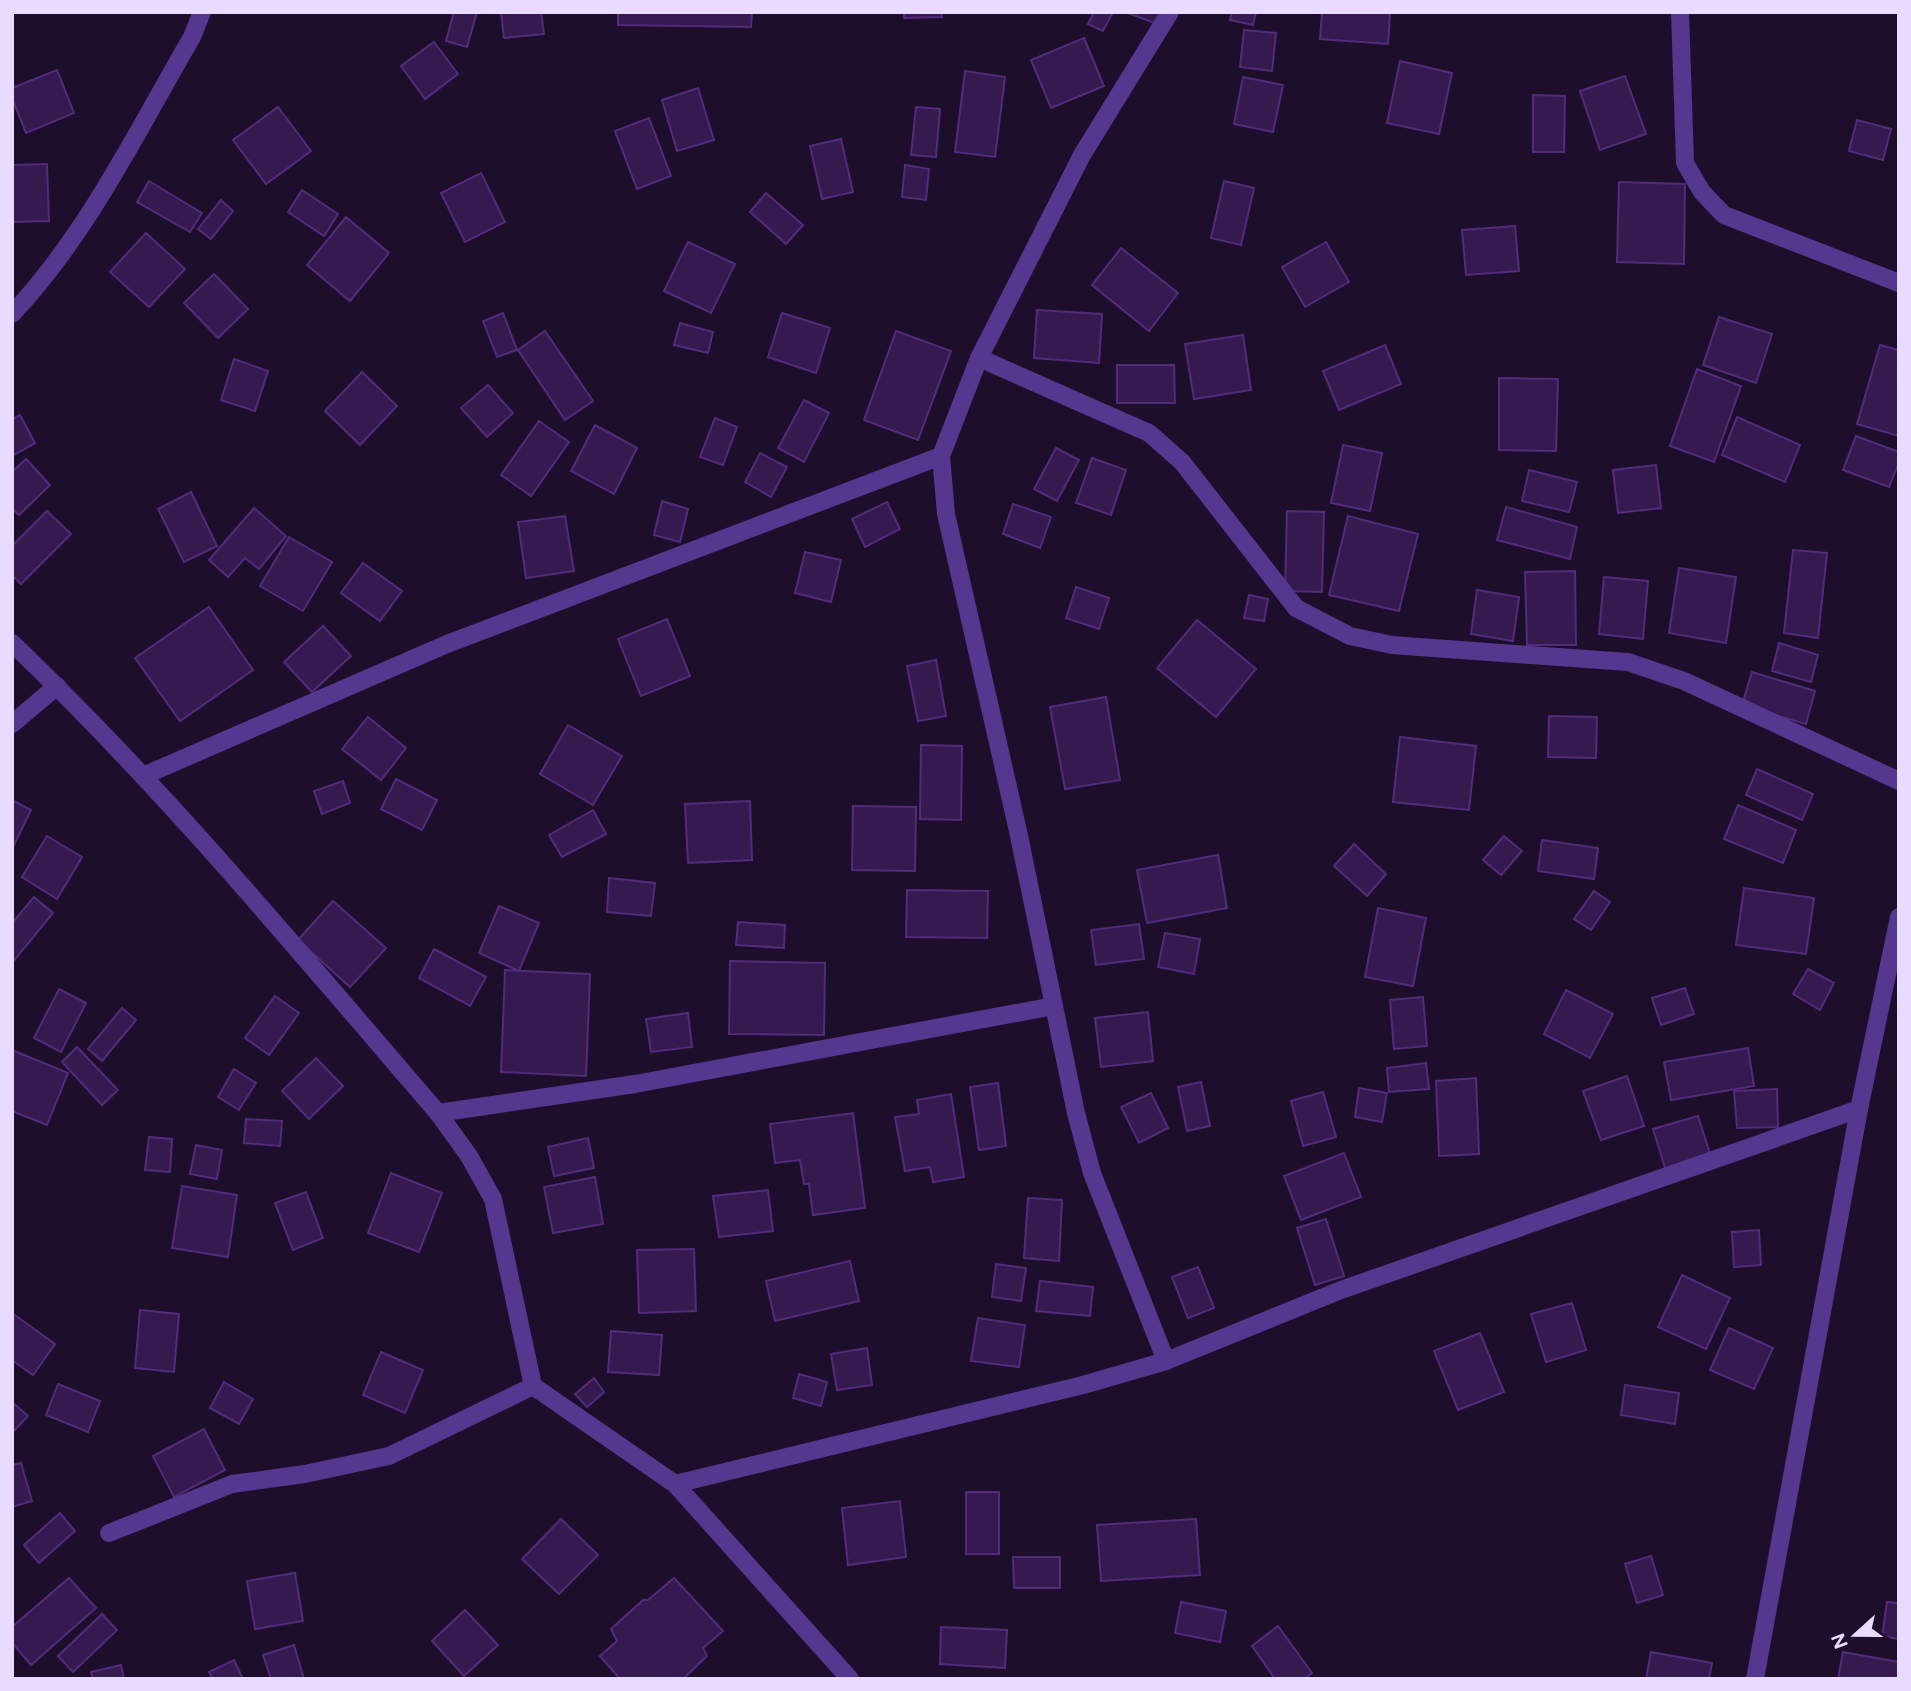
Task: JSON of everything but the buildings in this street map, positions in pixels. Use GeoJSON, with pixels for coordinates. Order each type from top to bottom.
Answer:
{"type":"FeatureCollection","features":[{"type":"Feature","properties":{"kind":"street"},"geometry":{"type":"LineString","coordinates":[[12,314],[34,291],[85,218],[192,37],[202,12]]}},
{"type":"Feature","properties":{"kind":"street"},"geometry":{"type":"LineString","coordinates":[[1166,1362],[1091,1173],[1018,831],[946,514],[941,456],[979,358],[1082,155],[1170,12]]}},
{"type":"Feature","properties":{"kind":"street"},"geometry":{"type":"LineString","coordinates":[[1680,12],[1685,163],[1702,192],[1724,215],[1899,283]]}},
{"type":"Feature","properties":{"kind":"street"},"geometry":{"type":"LineString","coordinates":[[979,358],[1149,433],[1182,462],[1296,608],[1350,636],[1392,645],[1628,662],[1684,681],[1899,781]]}},
{"type":"Feature","properties":{"kind":"street"},"geometry":{"type":"LineString","coordinates":[[143,776],[447,644],[941,456]]}},
{"type":"Feature","properties":{"kind":"street"},"geometry":{"type":"LineString","coordinates":[[12,643],[143,776],[438,1113],[469,1156],[493,1199],[533,1386],[675,1483],[850,1679]]}},
{"type":"Feature","properties":{"kind":"street"},"geometry":{"type":"LineString","coordinates":[[12,724],[57,686]]}},
{"type":"Feature","properties":{"kind":"street"},"geometry":{"type":"LineString","coordinates":[[1755,1679],[1859,1109],[1899,916]]}},
{"type":"Feature","properties":{"kind":"street"},"geometry":{"type":"LineString","coordinates":[[438,1113],[635,1084],[1054,1006]]}},
{"type":"Feature","properties":{"kind":"street"},"geometry":{"type":"LineString","coordinates":[[675,1483],[1083,1385],[1166,1362],[1341,1290],[1859,1109]]}},
{"type":"Feature","properties":{"kind":"street"},"geometry":{"type":"LineString","coordinates":[[109,1533],[232,1484],[305,1474],[389,1456],[533,1386]]}}]}
